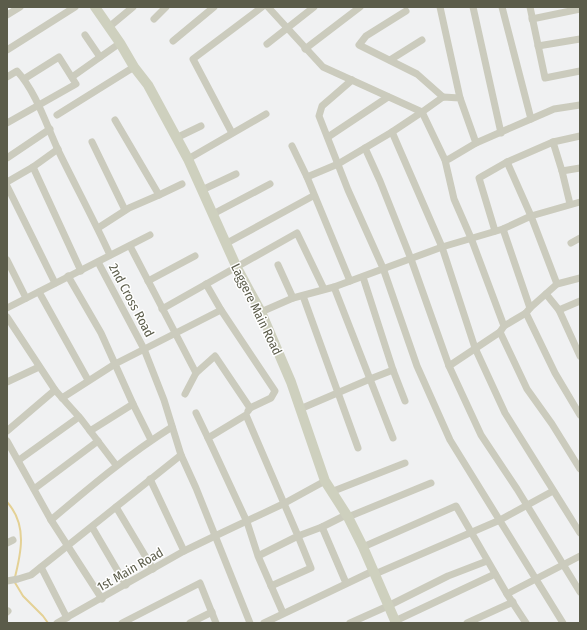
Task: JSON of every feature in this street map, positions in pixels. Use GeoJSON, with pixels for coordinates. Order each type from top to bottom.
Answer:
{"type":"FeatureCollection","features":[{"type":"Feature","properties":{"kind":"street"},"geometry":{"type":"LineString","coordinates":[[7,15],[20,7]]}},
{"type":"Feature","properties":{"kind":"street"},"geometry":{"type":"LineString","coordinates":[[7,50],[75,7]]}},
{"type":"Feature","properties":{"kind":"street","name":"Laggere Main Road"},"geometry":{"type":"LineString","coordinates":[[95,7],[120,43],[134,67],[148,85],[188,159],[237,268],[261,312],[291,382],[325,481],[347,516],[363,547],[395,622]]}},
{"type":"Feature","properties":{"kind":"street"},"geometry":{"type":"LineString","coordinates":[[108,27],[133,7]]}},
{"type":"Feature","properties":{"kind":"street"},"geometry":{"type":"LineString","coordinates":[[154,19],[166,7]]}},
{"type":"Feature","properties":{"kind":"street"},"geometry":{"type":"LineString","coordinates":[[173,41],[214,7]]}},
{"type":"Feature","properties":{"kind":"street"},"geometry":{"type":"LineString","coordinates":[[232,133],[193,59],[262,7]]}},
{"type":"Feature","properties":{"kind":"street"},"geometry":{"type":"LineString","coordinates":[[268,7],[323,67],[422,112],[445,160],[454,199],[471,238],[502,329],[527,389],[552,424],[580,469]]}},
{"type":"Feature","properties":{"kind":"street"},"geometry":{"type":"LineString","coordinates":[[267,44],[314,7]]}},
{"type":"Feature","properties":{"kind":"street"},"geometry":{"type":"LineString","coordinates":[[305,49],[360,7]]}},
{"type":"Feature","properties":{"kind":"street"},"geometry":{"type":"LineString","coordinates":[[440,7],[460,98],[476,143]]}},
{"type":"Feature","properties":{"kind":"street"},"geometry":{"type":"LineString","coordinates":[[473,7],[501,133]]}},
{"type":"Feature","properties":{"kind":"street"},"geometry":{"type":"LineString","coordinates":[[502,7],[531,119]]}},
{"type":"Feature","properties":{"kind":"street"},"geometry":{"type":"LineString","coordinates":[[530,7],[545,78],[580,71]]}},
{"type":"Feature","properties":{"kind":"street"},"geometry":{"type":"LineString","coordinates":[[532,20],[580,9]]}},
{"type":"Feature","properties":{"kind":"street"},"geometry":{"type":"LineString","coordinates":[[406,10],[366,36],[359,45],[417,74],[443,97],[460,98]]}},
{"type":"Feature","properties":{"kind":"street"},"geometry":{"type":"LineString","coordinates":[[85,35],[100,57]]}},
{"type":"Feature","properties":{"kind":"street"},"geometry":{"type":"LineString","coordinates":[[538,46],[580,38]]}},
{"type":"Feature","properties":{"kind":"street"},"geometry":{"type":"LineString","coordinates":[[390,60],[422,40]]}},
{"type":"Feature","properties":{"kind":"street"},"geometry":{"type":"LineString","coordinates":[[72,77],[120,43]]}},
{"type":"Feature","properties":{"kind":"street"},"geometry":{"type":"LineString","coordinates":[[7,123],[76,84],[58,57],[24,78]]}},
{"type":"Feature","properties":{"kind":"street"},"geometry":{"type":"LineString","coordinates":[[57,115],[134,67]]}},
{"type":"Feature","properties":{"kind":"street"},"geometry":{"type":"LineString","coordinates":[[7,76],[17,71],[24,78],[110,255]]}},
{"type":"Feature","properties":{"kind":"street"},"geometry":{"type":"LineString","coordinates":[[352,80],[322,106],[319,116],[348,190],[383,268],[417,366],[443,426],[456,451],[563,623]]}},
{"type":"Feature","properties":{"kind":"street"},"geometry":{"type":"LineString","coordinates":[[328,137],[388,97]]}},
{"type":"Feature","properties":{"kind":"street"},"geometry":{"type":"LineString","coordinates":[[306,177],[338,164],[392,132],[443,97]]}},
{"type":"Feature","properties":{"kind":"street"},"geometry":{"type":"LineString","coordinates":[[445,160],[476,143],[554,109],[580,105]]}},
{"type":"Feature","properties":{"kind":"street"},"geometry":{"type":"LineString","coordinates":[[188,159],[266,114]]}},
{"type":"Feature","properties":{"kind":"street"},"geometry":{"type":"LineString","coordinates":[[115,120],[159,196]]}},
{"type":"Feature","properties":{"kind":"street"},"geometry":{"type":"LineString","coordinates":[[176,138],[201,126]]}},
{"type":"Feature","properties":{"kind":"street"},"geometry":{"type":"LineString","coordinates":[[7,158],[50,129]]}},
{"type":"Feature","properties":{"kind":"street"},"geometry":{"type":"LineString","coordinates":[[392,132],[442,247],[475,348],[505,413],[580,533]]}},
{"type":"Feature","properties":{"kind":"street"},"geometry":{"type":"LineString","coordinates":[[495,231],[479,178],[507,162],[553,142],[580,136]]}},
{"type":"Feature","properties":{"kind":"street"},"geometry":{"type":"LineString","coordinates":[[92,142],[125,210]]}},
{"type":"Feature","properties":{"kind":"street"},"geometry":{"type":"LineString","coordinates":[[553,142],[570,204]]}},
{"type":"Feature","properties":{"kind":"street"},"geometry":{"type":"LineString","coordinates":[[292,146],[350,281]]}},
{"type":"Feature","properties":{"kind":"street"},"geometry":{"type":"LineString","coordinates":[[364,148],[380,181],[411,258],[449,366],[481,435],[527,505],[580,592]]}},
{"type":"Feature","properties":{"kind":"street"},"geometry":{"type":"LineString","coordinates":[[7,182],[33,167],[58,149]]}},
{"type":"Feature","properties":{"kind":"street"},"geometry":{"type":"LineString","coordinates":[[507,162],[531,216],[557,284]]}},
{"type":"Feature","properties":{"kind":"street"},"geometry":{"type":"LineString","coordinates":[[33,167],[81,271]]}},
{"type":"Feature","properties":{"kind":"street"},"geometry":{"type":"LineString","coordinates":[[562,171],[580,168]]}},
{"type":"Feature","properties":{"kind":"street"},"geometry":{"type":"LineString","coordinates":[[202,190],[236,174]]}},
{"type":"Feature","properties":{"kind":"street"},"geometry":{"type":"LineString","coordinates":[[98,228],[125,210],[159,196],[182,184]]}},
{"type":"Feature","properties":{"kind":"street"},"geometry":{"type":"LineString","coordinates":[[213,214],[270,184]]}},
{"type":"Feature","properties":{"kind":"street"},"geometry":{"type":"LineString","coordinates":[[7,186],[55,283]]}},
{"type":"Feature","properties":{"kind":"street"},"geometry":{"type":"LineString","coordinates":[[226,243],[313,196]]}},
{"type":"Feature","properties":{"kind":"street"},"geometry":{"type":"LineString","coordinates":[[261,312],[293,298],[334,287],[442,247],[503,229],[531,216],[580,202]]}},
{"type":"Feature","properties":{"kind":"street"},"geometry":{"type":"LineString","coordinates":[[503,229],[528,310],[555,373],[580,414]]}},
{"type":"Feature","properties":{"kind":"street"},"geometry":{"type":"LineString","coordinates":[[162,309],[297,233],[324,289]]}},
{"type":"Feature","properties":{"kind":"street"},"geometry":{"type":"LineString","coordinates":[[7,308],[150,235]]}},
{"type":"Feature","properties":{"kind":"street"},"geometry":{"type":"LineString","coordinates":[[571,243],[580,238]]}},
{"type":"Feature","properties":{"kind":"street"},"geometry":{"type":"LineString","coordinates":[[130,246],[196,373]]}},
{"type":"Feature","properties":{"kind":"street"},"geometry":{"type":"LineString","coordinates":[[148,281],[195,256]]}},
{"type":"Feature","properties":{"kind":"street"},"geometry":{"type":"LineString","coordinates":[[7,260],[26,298]]}},
{"type":"Feature","properties":{"kind":"street","name":"2nd Cross Road"},"geometry":{"type":"LineString","coordinates":[[98,262],[144,349],[164,400],[181,455],[250,623]]}},
{"type":"Feature","properties":{"kind":"street"},"geometry":{"type":"LineString","coordinates":[[278,265],[293,298]]}},
{"type":"Feature","properties":{"kind":"street"},"geometry":{"type":"LineString","coordinates":[[68,276],[101,333],[151,440]]}},
{"type":"Feature","properties":{"kind":"street"},"geometry":{"type":"LineString","coordinates":[[363,277],[393,370],[405,401]]}},
{"type":"Feature","properties":{"kind":"street"},"geometry":{"type":"LineString","coordinates":[[449,366],[528,310],[557,284],[580,278]]}},
{"type":"Feature","properties":{"kind":"street"},"geometry":{"type":"LineString","coordinates":[[206,284],[221,310],[275,391],[271,398],[250,408],[246,415],[208,438]]}},
{"type":"Feature","properties":{"kind":"street"},"geometry":{"type":"LineString","coordinates":[[334,287],[393,438]]}},
{"type":"Feature","properties":{"kind":"street"},"geometry":{"type":"LineString","coordinates":[[39,292],[88,380]]}},
{"type":"Feature","properties":{"kind":"street"},"geometry":{"type":"LineString","coordinates":[[546,294],[559,310],[580,356]]}},
{"type":"Feature","properties":{"kind":"street"},"geometry":{"type":"LineString","coordinates":[[303,296],[358,448]]}},
{"type":"Feature","properties":{"kind":"street"},"geometry":{"type":"LineString","coordinates":[[559,310],[580,301]]}},
{"type":"Feature","properties":{"kind":"street"},"geometry":{"type":"LineString","coordinates":[[62,398],[115,364],[221,310]]}},
{"type":"Feature","properties":{"kind":"street"},"geometry":{"type":"LineString","coordinates":[[7,317],[55,390],[79,417],[116,466]]}},
{"type":"Feature","properties":{"kind":"street"},"geometry":{"type":"LineString","coordinates":[[185,394],[196,373],[215,356],[250,408]]}},
{"type":"Feature","properties":{"kind":"street"},"geometry":{"type":"LineString","coordinates":[[7,382],[39,367]]}},
{"type":"Feature","properties":{"kind":"street"},"geometry":{"type":"LineString","coordinates":[[300,409],[393,370]]}},
{"type":"Feature","properties":{"kind":"street"},"geometry":{"type":"LineString","coordinates":[[7,431],[55,390]]}},
{"type":"Feature","properties":{"kind":"street"},"geometry":{"type":"LineString","coordinates":[[90,431],[134,404]]}},
{"type":"Feature","properties":{"kind":"street"},"geometry":{"type":"LineString","coordinates":[[196,413],[246,522],[258,556],[283,613]]}},
{"type":"Feature","properties":{"kind":"street"},"geometry":{"type":"LineString","coordinates":[[246,415],[311,568],[271,586]]}},
{"type":"Feature","properties":{"kind":"street"},"geometry":{"type":"LineString","coordinates":[[19,460],[79,417]]}},
{"type":"Feature","properties":{"kind":"street"},"geometry":{"type":"LineString","coordinates":[[52,520],[116,466],[151,440],[172,427]]}},
{"type":"Feature","properties":{"kind":"street"},"geometry":{"type":"LineString","coordinates":[[7,441],[52,520],[102,599]]}},
{"type":"Feature","properties":{"kind":"street"},"geometry":{"type":"LineString","coordinates":[[34,489],[98,441]]}},
{"type":"Feature","properties":{"kind":"street"},"geometry":{"type":"LineString","coordinates":[[7,581],[18,580],[31,575],[181,455]]}},
{"type":"Feature","properties":{"kind":"street"},"geometry":{"type":"LineString","coordinates":[[331,492],[405,463]]}},
{"type":"Feature","properties":{"kind":"street"},"geometry":{"type":"LineString","coordinates":[[150,480],[184,552]]}},
{"type":"Feature","properties":{"kind":"street","name":"1st Main Road"},"geometry":{"type":"LineString","coordinates":[[57,623],[184,552],[283,504],[325,481]]}},
{"type":"Feature","properties":{"kind":"street"},"geometry":{"type":"LineString","coordinates":[[258,556],[298,536],[431,483]]}},
{"type":"Feature","properties":{"kind":"street"},"geometry":{"type":"LineString","coordinates":[[264,623],[346,583],[374,573],[500,520],[553,491]]}},
{"type":"Feature","properties":{"kind":"street"},"geometry":{"type":"LineString","coordinates":[[363,547],[456,506],[487,561],[526,623]]}},
{"type":"Feature","properties":{"kind":"street"},"geometry":{"type":"LineString","coordinates":[[116,507],[153,570]]}},
{"type":"Feature","properties":{"kind":"street"},"geometry":{"type":"LineString","coordinates":[[92,527],[126,585]]}},
{"type":"Feature","properties":{"kind":"street"},"geometry":{"type":"LineString","coordinates":[[322,527],[346,583]]}},
{"type":"Feature","properties":{"kind":"street"},"geometry":{"type":"LineString","coordinates":[[507,594],[580,556]]}},
{"type":"Feature","properties":{"kind":"street"},"geometry":{"type":"LineString","coordinates":[[350,623],[448,576],[487,561]]}},
{"type":"Feature","properties":{"kind":"street"},"geometry":{"type":"LineString","coordinates":[[42,567],[67,618]]}},
{"type":"Feature","properties":{"kind":"street"},"geometry":{"type":"LineString","coordinates":[[395,622],[496,574]]}},
{"type":"Feature","properties":{"kind":"street"},"geometry":{"type":"LineString","coordinates":[[122,623],[200,583],[216,623]]}},
{"type":"Feature","properties":{"kind":"street"},"geometry":{"type":"LineString","coordinates":[[467,623],[513,602]]}},
{"type":"Feature","properties":{"kind":"street"},"geometry":{"type":"LineString","coordinates":[[190,623],[212,612]]}},
{"type":"Feature","properties":{"kind":"waterway"},"geometry":{"type":"LineString","coordinates":[[7,502],[14,511],[18,520],[21,540],[19,560],[14,581],[23,596],[48,623]]}}]}
